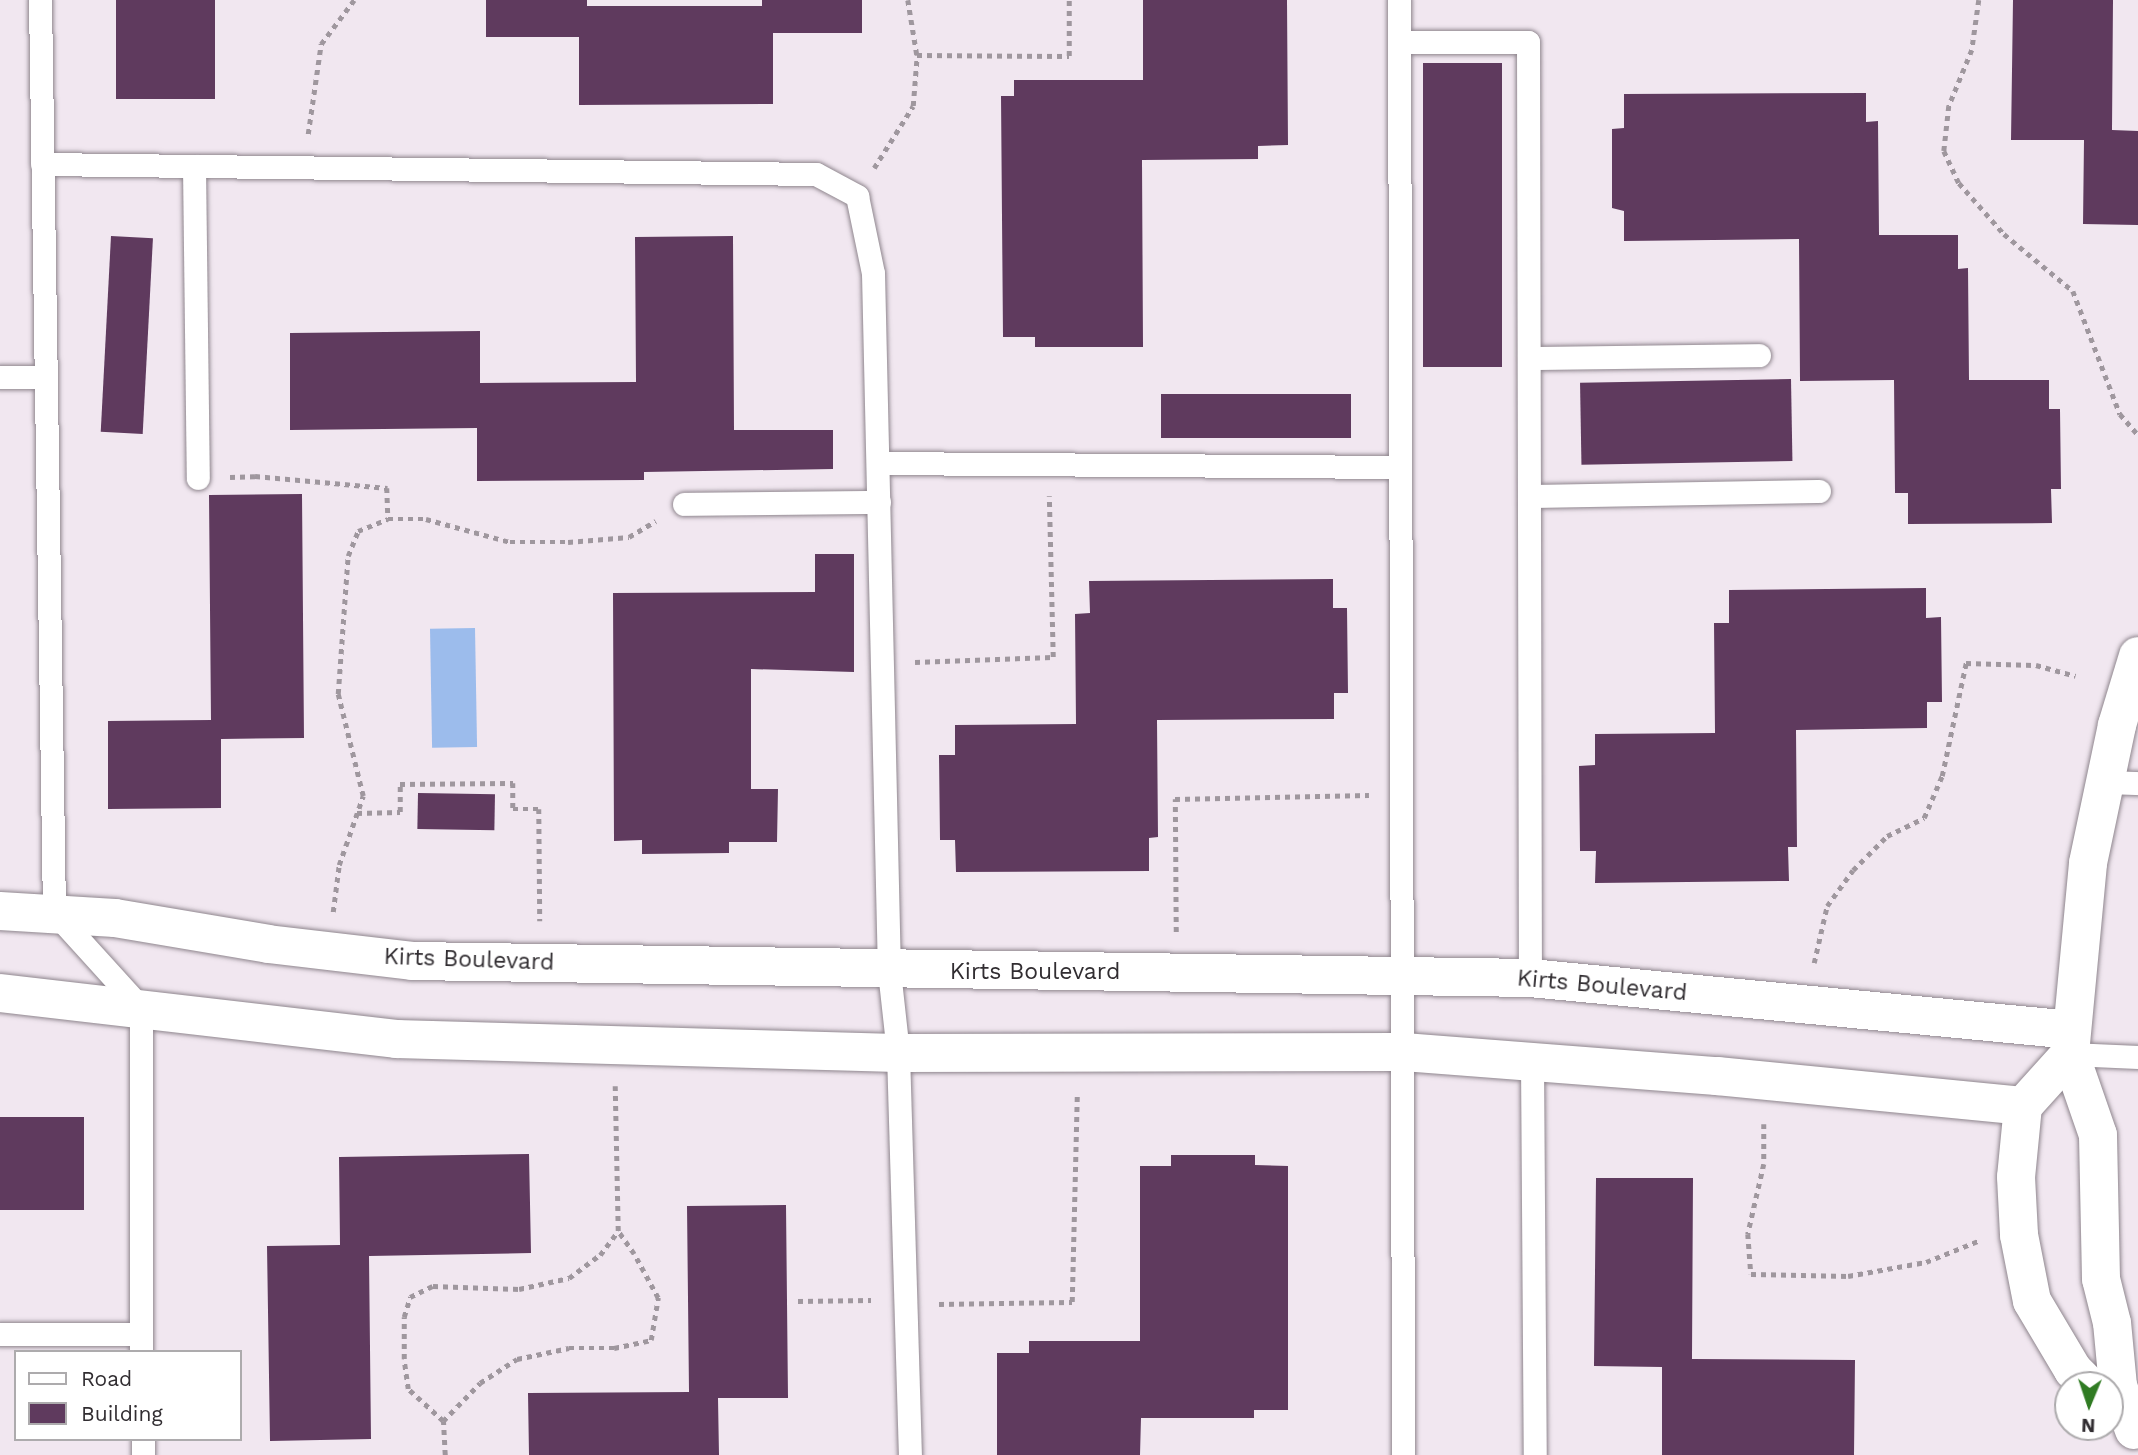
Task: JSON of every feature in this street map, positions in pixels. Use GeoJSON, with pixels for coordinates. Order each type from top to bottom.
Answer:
{"type":"FeatureCollection","features":[{"type":"Feature","properties":{"kind":"street"},"geometry":{"type":"LineString","coordinates":[[2130,1425],[2118,1386],[2112,1323],[2101,1279],[2098,1135],[2071,1042],[2088,863],[2121,782],[2138,656]]}},
{"type":"Feature","properties":{"kind":"street","name":"Kirts Boulevard"},"geometry":{"type":"LineString","coordinates":[[0,911],[54,912],[115,918],[268,943],[412,961],[889,971],[1530,978],[2071,1042]]}},
{"type":"Feature","properties":{"kind":"street"},"geometry":{"type":"LineString","coordinates":[[0,993],[396,1039],[898,1053],[1403,1052],[1532,1060],[2023,1106]]}},
{"type":"Feature","properties":{"kind":"street"},"geometry":{"type":"LineString","coordinates":[[2071,1042],[2023,1106],[2016,1177],[2018,1235],[2032,1301],[2074,1371]]}},
{"type":"Feature","properties":{"kind":"lane"},"geometry":{"type":"LineString","coordinates":[[0,1334],[141,1343],[141,1008],[54,912],[40,0]]}},
{"type":"Feature","properties":{"kind":"lane"},"geometry":{"type":"LineString","coordinates":[[1399,0],[1403,1455]]}},
{"type":"Feature","properties":{"kind":"lane"},"geometry":{"type":"LineString","coordinates":[[1399,42],[1528,42],[1530,978]]}},
{"type":"Feature","properties":{"kind":"lane"},"geometry":{"type":"LineString","coordinates":[[43,164],[816,174],[857,196],[873,273],[889,971],[898,1053],[910,1455]]}},
{"type":"Feature","properties":{"kind":"lane"},"geometry":{"type":"LineString","coordinates":[[194,166],[198,478]]}},
{"type":"Feature","properties":{"kind":"lane"},"geometry":{"type":"LineString","coordinates":[[1529,358],[1759,355]]}},
{"type":"Feature","properties":{"kind":"lane"},"geometry":{"type":"LineString","coordinates":[[0,377],[46,377]]}},
{"type":"Feature","properties":{"kind":"lane"},"geometry":{"type":"LineString","coordinates":[[878,463],[1400,467]]}},
{"type":"Feature","properties":{"kind":"lane"},"geometry":{"type":"LineString","coordinates":[[1530,496],[1819,491]]}},
{"type":"Feature","properties":{"kind":"lane"},"geometry":{"type":"LineString","coordinates":[[684,504],[879,502]]}},
{"type":"Feature","properties":{"kind":"lane"},"geometry":{"type":"LineString","coordinates":[[2071,1042],[2138,1057]]}},
{"type":"Feature","properties":{"kind":"lane"},"geometry":{"type":"LineString","coordinates":[[1532,1060],[1535,1455]]}},
{"type":"Feature","properties":{"kind":"path"},"geometry":{"type":"LineString","coordinates":[[307,167],[308,116],[321,44],[354,0]]}},
{"type":"Feature","properties":{"kind":"path"},"geometry":{"type":"LineString","coordinates":[[857,196],[913,106],[917,55],[908,0]]}},
{"type":"Feature","properties":{"kind":"path"},"geometry":{"type":"LineString","coordinates":[[917,55],[1069,56],[1069,0]]}},
{"type":"Feature","properties":{"kind":"path"},"geometry":{"type":"LineString","coordinates":[[1979,0],[1972,50],[1949,106],[1944,151],[1959,183],[2004,234],[2073,291],[2120,414],[2138,435]]}},
{"type":"Feature","properties":{"kind":"path"},"geometry":{"type":"LineString","coordinates":[[883,663],[1053,657],[1048,464]]}},
{"type":"Feature","properties":{"kind":"path"},"geometry":{"type":"LineString","coordinates":[[198,478],[255,476],[387,488],[388,519]]}},
{"type":"Feature","properties":{"kind":"path"},"geometry":{"type":"LineString","coordinates":[[334,916],[332,901],[339,864],[363,796],[338,694],[348,556],[358,531],[388,519],[426,519],[510,542],[568,542],[629,537],[684,504]]}},
{"type":"Feature","properties":{"kind":"path"},"geometry":{"type":"LineString","coordinates":[[1813,969],[1827,906],[1853,870],[1887,836],[1924,818],[1942,776],[1966,663],[2036,665],[2076,677]]}},
{"type":"Feature","properties":{"kind":"path"},"geometry":{"type":"LineString","coordinates":[[357,813],[400,812],[400,785],[513,783],[513,809],[539,809],[541,925]]}},
{"type":"Feature","properties":{"kind":"path"},"geometry":{"type":"LineString","coordinates":[[1176,937],[1175,799],[1401,794]]}},
{"type":"Feature","properties":{"kind":"path"},"geometry":{"type":"LineString","coordinates":[[443,1421],[480,1383],[517,1359],[569,1349],[614,1348],[651,1340],[658,1298],[618,1231],[615,1086]]}},
{"type":"Feature","properties":{"kind":"path"},"geometry":{"type":"LineString","coordinates":[[934,1304],[1072,1303],[1077,1090]]}},
{"type":"Feature","properties":{"kind":"path"},"geometry":{"type":"LineString","coordinates":[[1763,1124],[1764,1164],[1748,1234],[1751,1274],[1847,1276],[1926,1262],[1979,1241]]}},
{"type":"Feature","properties":{"kind":"path"},"geometry":{"type":"LineString","coordinates":[[445,1455],[443,1421],[408,1389],[404,1359],[404,1317],[410,1297],[433,1286],[519,1289],[569,1278],[600,1255],[618,1231]]}},
{"type":"Feature","properties":{"kind":"path"},"geometry":{"type":"LineString","coordinates":[[798,1301],[879,1300]]}},
{"type":"Feature","properties":{"kind":"water"},"geometry":{"type":"Polygon","coordinates":[[[475,628],[477,747],[432,748],[430,629],[475,628]]]}},
{"type":"Feature","properties":{"kind":"building"},"geometry":{"type":"Polygon","coordinates":[[[116,0],[215,0],[215,99],[116,99],[116,0]]]}},
{"type":"Feature","properties":{"kind":"building"},"geometry":{"type":"Polygon","coordinates":[[[486,0],[587,0],[587,6],[762,6],[762,0],[862,0],[862,33],[773,33],[773,104],[579,105],[579,37],[486,37],[486,0]]]}},
{"type":"Feature","properties":{"kind":"building"},"geometry":{"type":"Polygon","coordinates":[[[1143,0],[1287,0],[1288,145],[1258,146],[1258,159],[1142,160],[1143,347],[1035,347],[1035,337],[1003,337],[1001,96],[1014,96],[1014,80],[1143,80],[1143,0]]]}},
{"type":"Feature","properties":{"kind":"building"},"geometry":{"type":"Polygon","coordinates":[[[2013,0],[2113,0],[2112,130],[2138,131],[2138,225],[2083,224],[2084,140],[2011,140],[2013,0]]]}},
{"type":"Feature","properties":{"kind":"building"},"geometry":{"type":"Polygon","coordinates":[[[1423,63],[1502,63],[1502,367],[1423,367],[1423,63]]]}},
{"type":"Feature","properties":{"kind":"building"},"geometry":{"type":"Polygon","coordinates":[[[1866,93],[1866,122],[1878,121],[1879,235],[1958,235],[1958,269],[1968,268],[1969,380],[2049,380],[2049,409],[2060,409],[2061,489],[2051,489],[2052,523],[1908,524],[1908,493],[1895,493],[1894,380],[1800,381],[1799,239],[1624,241],[1624,211],[1612,208],[1612,129],[1624,128],[1624,94],[1866,93]]]}},
{"type":"Feature","properties":{"kind":"building"},"geometry":{"type":"Polygon","coordinates":[[[111,236],[153,238],[143,434],[101,432],[111,236]]]}},
{"type":"Feature","properties":{"kind":"building"},"geometry":{"type":"Polygon","coordinates":[[[733,236],[734,430],[833,430],[833,469],[644,472],[644,480],[477,481],[477,428],[290,430],[290,333],[480,331],[480,383],[636,382],[635,237],[733,236]]]}},
{"type":"Feature","properties":{"kind":"building"},"geometry":{"type":"Polygon","coordinates":[[[1791,379],[1792,461],[1581,465],[1580,383],[1791,379]]]}},
{"type":"Feature","properties":{"kind":"building"},"geometry":{"type":"Polygon","coordinates":[[[1161,394],[1351,394],[1351,438],[1161,438],[1161,394]]]}},
{"type":"Feature","properties":{"kind":"building"},"geometry":{"type":"Polygon","coordinates":[[[302,494],[304,738],[221,739],[221,808],[108,809],[108,721],[211,720],[209,495],[302,494]]]}},
{"type":"Feature","properties":{"kind":"building"},"geometry":{"type":"Polygon","coordinates":[[[815,554],[854,554],[854,672],[751,669],[751,789],[778,789],[777,842],[729,842],[729,853],[642,854],[642,840],[614,841],[613,593],[815,592],[815,554]]]}},
{"type":"Feature","properties":{"kind":"building"},"geometry":{"type":"Polygon","coordinates":[[[1333,579],[1333,608],[1347,608],[1348,693],[1334,693],[1334,719],[1157,720],[1158,837],[1149,838],[1149,871],[956,872],[955,840],[940,840],[939,755],[955,755],[955,725],[1076,724],[1075,614],[1090,613],[1089,581],[1333,579]]]}},
{"type":"Feature","properties":{"kind":"building"},"geometry":{"type":"Polygon","coordinates":[[[1926,588],[1926,618],[1941,617],[1942,702],[1927,702],[1927,728],[1796,730],[1797,847],[1788,847],[1789,881],[1595,883],[1596,851],[1580,851],[1579,766],[1595,765],[1595,734],[1715,733],[1714,623],[1729,623],[1729,590],[1926,588]]]}},
{"type":"Feature","properties":{"kind":"building"},"geometry":{"type":"Polygon","coordinates":[[[418,793],[495,794],[494,830],[417,829],[418,793]]]}},
{"type":"Feature","properties":{"kind":"building"},"geometry":{"type":"Polygon","coordinates":[[[0,1117],[84,1117],[84,1210],[0,1210],[0,1117]]]}},
{"type":"Feature","properties":{"kind":"building"},"geometry":{"type":"Polygon","coordinates":[[[529,1154],[531,1253],[369,1256],[371,1439],[270,1441],[267,1246],[340,1245],[339,1157],[529,1154]]]}},
{"type":"Feature","properties":{"kind":"building"},"geometry":{"type":"Polygon","coordinates":[[[1171,1155],[1255,1155],[1255,1165],[1288,1166],[1288,1410],[1254,1410],[1254,1418],[1141,1418],[1140,1455],[997,1455],[997,1353],[1029,1353],[1029,1341],[1140,1341],[1140,1166],[1171,1166],[1171,1155]]]}},
{"type":"Feature","properties":{"kind":"building"},"geometry":{"type":"Polygon","coordinates":[[[1596,1178],[1693,1178],[1692,1359],[1855,1360],[1854,1455],[1662,1455],[1662,1367],[1594,1366],[1596,1178]]]}},
{"type":"Feature","properties":{"kind":"building"},"geometry":{"type":"Polygon","coordinates":[[[786,1205],[788,1398],[718,1398],[719,1455],[529,1455],[528,1393],[689,1392],[687,1206],[786,1205]]]}}]}
